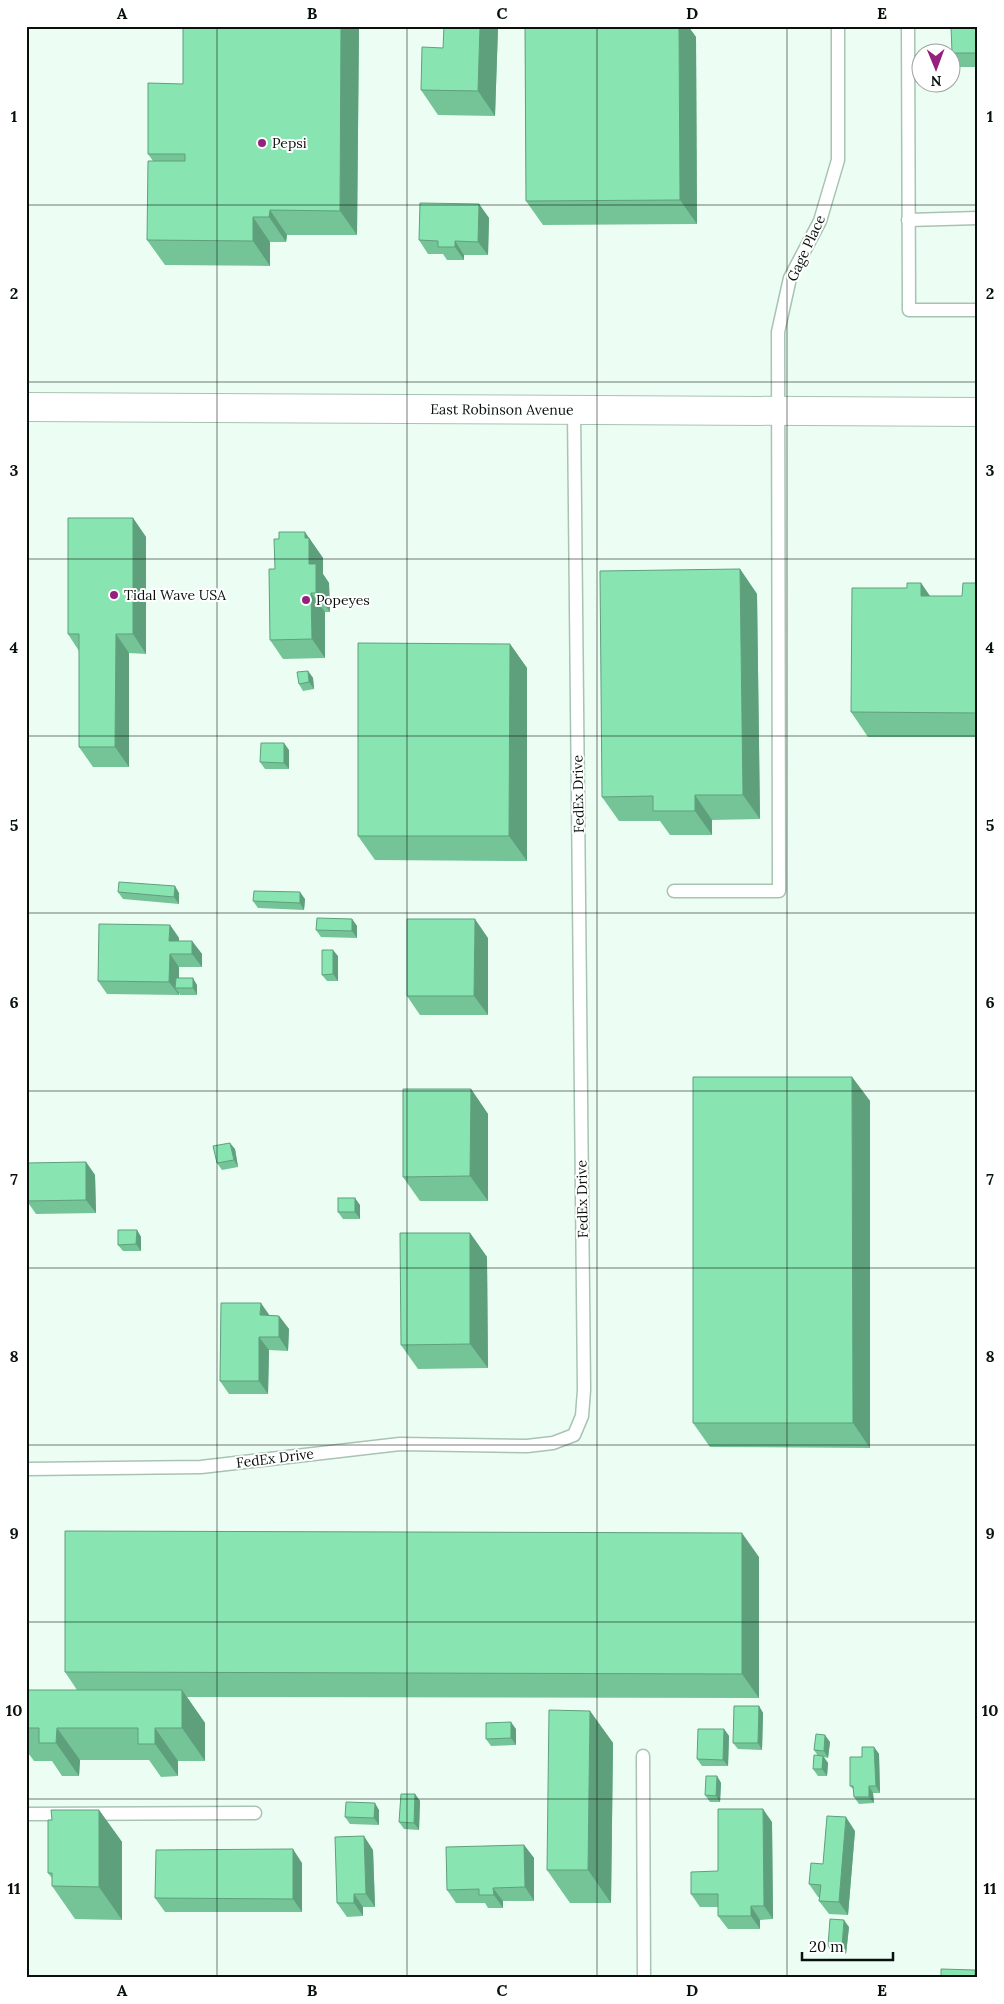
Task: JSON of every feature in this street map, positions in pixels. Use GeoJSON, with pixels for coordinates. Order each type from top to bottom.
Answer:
{"type":"FeatureCollection","features":[{"type":"Feature","properties":{"kind":"highway","name":"East Robinson Avenue"},"geometry":{"type":"LineString","coordinates":[[26,407],[978,412]]}},
{"type":"Feature","properties":{"kind":"lane","name":"Gage Place"},"geometry":{"type":"LineString","coordinates":[[674,891],[779,891],[778,332],[790,278],[820,221],[838,160],[838,26]]}},
{"type":"Feature","properties":{"kind":"lane"},"geometry":{"type":"LineString","coordinates":[[908,26],[909,310],[978,310]]}},
{"type":"Feature","properties":{"kind":"lane"},"geometry":{"type":"LineString","coordinates":[[908,220],[978,218]]}},
{"type":"Feature","properties":{"kind":"lane","name":"FedEx Drive"},"geometry":{"type":"LineString","coordinates":[[26,1469],[201,1467],[400,1444],[527,1446],[553,1444],[574,1435],[582,1416],[584,1390],[574,410]]}},
{"type":"Feature","properties":{"kind":"lane"},"geometry":{"type":"LineString","coordinates":[[643,1756],[644,1978]]}},
{"type":"Feature","properties":{"kind":"lane"},"geometry":{"type":"LineString","coordinates":[[26,1814],[255,1813]]}},
{"type":"Feature","properties":{"kind":"building","name":"Pepsi"},"geometry":{"type":"Polygon","coordinates":[[[183,26],[341,26],[340,211],[270,210],[269,217],[253,217],[253,241],[147,240],[148,161],[185,161],[185,154],[148,154],[148,83],[183,84],[183,26]]]}},
{"type":"Feature","properties":{"kind":"building"},"geometry":{"type":"Polygon","coordinates":[[[444,26],[480,26],[478,91],[421,90],[422,47],[443,48],[444,26]]]}},
{"type":"Feature","properties":{"kind":"building"},"geometry":{"type":"Polygon","coordinates":[[[525,26],[679,26],[680,200],[526,201],[525,26]]]}},
{"type":"Feature","properties":{"kind":"building"},"geometry":{"type":"Polygon","coordinates":[[[951,26],[978,26],[978,53],[962,53],[962,42],[952,42],[951,26]]]}},
{"type":"Feature","properties":{"kind":"building"},"geometry":{"type":"Polygon","coordinates":[[[420,203],[479,204],[478,242],[455,241],[455,247],[438,247],[438,241],[419,240],[420,203]]]}},
{"type":"Feature","properties":{"kind":"building","name":"Tidal Wave USA"},"geometry":{"type":"Polygon","coordinates":[[[68,518],[133,518],[133,634],[116,634],[115,747],[79,747],[79,634],[68,634],[68,518]]]}},
{"type":"Feature","properties":{"kind":"building"},"geometry":{"type":"Polygon","coordinates":[[[279,532],[305,532],[305,538],[309,538],[309,564],[316,564],[316,593],[311,593],[312,639],[270,640],[269,569],[275,569],[274,539],[279,539],[279,532]]]}},
{"type":"Feature","properties":{"kind":"building"},"geometry":{"type":"Polygon","coordinates":[[[740,569],[743,795],[695,795],[695,811],[653,811],[653,796],[602,797],[600,571],[740,569]]]}},
{"type":"Feature","properties":{"kind":"building"},"geometry":{"type":"Polygon","coordinates":[[[907,583],[921,583],[921,596],[962,596],[963,583],[976,583],[976,587],[978,587],[978,713],[851,712],[852,588],[907,588],[907,583]]]}},
{"type":"Feature","properties":{"kind":"building"},"geometry":{"type":"Polygon","coordinates":[[[358,643],[510,644],[509,836],[358,836],[358,643]]]}},
{"type":"Feature","properties":{"kind":"building"},"geometry":{"type":"Polygon","coordinates":[[[308,671],[309,682],[299,684],[297,672],[308,671]]]}},
{"type":"Feature","properties":{"kind":"building"},"geometry":{"type":"Polygon","coordinates":[[[261,743],[284,743],[284,763],[260,762],[261,743]]]}},
{"type":"Feature","properties":{"kind":"building"},"geometry":{"type":"Polygon","coordinates":[[[119,882],[175,886],[174,897],[118,892],[119,882]]]}},
{"type":"Feature","properties":{"kind":"building"},"geometry":{"type":"Polygon","coordinates":[[[254,891],[300,892],[300,903],[253,901],[254,891]]]}},
{"type":"Feature","properties":{"kind":"building"},"geometry":{"type":"Polygon","coordinates":[[[317,918],[352,919],[352,931],[316,930],[317,918]]]}},
{"type":"Feature","properties":{"kind":"building"},"geometry":{"type":"Polygon","coordinates":[[[407,919],[475,919],[474,996],[407,996],[407,919]]]}},
{"type":"Feature","properties":{"kind":"building"},"geometry":{"type":"Polygon","coordinates":[[[99,924],[170,925],[169,941],[192,941],[192,954],[170,954],[169,982],[98,981],[99,924]]]}},
{"type":"Feature","properties":{"kind":"building"},"geometry":{"type":"Polygon","coordinates":[[[322,950],[333,950],[333,974],[322,975],[322,950]]]}},
{"type":"Feature","properties":{"kind":"building"},"geometry":{"type":"Polygon","coordinates":[[[176,978],[193,978],[193,988],[175,988],[176,978]]]}},
{"type":"Feature","properties":{"kind":"building"},"geometry":{"type":"Polygon","coordinates":[[[693,1077],[852,1077],[853,1423],[693,1423],[693,1077]]]}},
{"type":"Feature","properties":{"kind":"building"},"geometry":{"type":"Polygon","coordinates":[[[403,1089],[471,1089],[470,1176],[403,1177],[403,1089]]]}},
{"type":"Feature","properties":{"kind":"building"},"geometry":{"type":"Polygon","coordinates":[[[230,1143],[234,1160],[217,1163],[213,1146],[230,1143]]]}},
{"type":"Feature","properties":{"kind":"building"},"geometry":{"type":"Polygon","coordinates":[[[86,1162],[86,1200],[27,1201],[26,1163],[86,1162]]]}},
{"type":"Feature","properties":{"kind":"building"},"geometry":{"type":"Polygon","coordinates":[[[338,1198],[355,1198],[355,1212],[338,1212],[338,1198]]]}},
{"type":"Feature","properties":{"kind":"building"},"geometry":{"type":"Polygon","coordinates":[[[118,1230],[137,1230],[136,1244],[118,1245],[118,1230]]]}},
{"type":"Feature","properties":{"kind":"building"},"geometry":{"type":"Polygon","coordinates":[[[400,1233],[470,1233],[470,1344],[401,1345],[400,1233]]]}},
{"type":"Feature","properties":{"kind":"building"},"geometry":{"type":"Polygon","coordinates":[[[221,1303],[261,1303],[260,1315],[279,1316],[279,1337],[259,1337],[259,1381],[220,1381],[221,1303]]]}},
{"type":"Feature","properties":{"kind":"building"},"geometry":{"type":"Polygon","coordinates":[[[65,1531],[742,1533],[742,1674],[65,1672],[65,1531]]]}},
{"type":"Feature","properties":{"kind":"building"},"geometry":{"type":"Polygon","coordinates":[[[26,1690],[182,1690],[182,1728],[155,1728],[155,1744],[138,1744],[138,1728],[57,1728],[56,1743],[39,1743],[39,1728],[26,1728],[26,1690]]]}},
{"type":"Feature","properties":{"kind":"building"},"geometry":{"type":"Polygon","coordinates":[[[734,1706],[759,1706],[758,1743],[733,1743],[734,1706]]]}},
{"type":"Feature","properties":{"kind":"building"},"geometry":{"type":"Polygon","coordinates":[[[549,1710],[590,1711],[588,1870],[547,1870],[549,1710]]]}},
{"type":"Feature","properties":{"kind":"building"},"geometry":{"type":"Polygon","coordinates":[[[511,1722],[511,1738],[486,1739],[486,1723],[511,1722]]]}},
{"type":"Feature","properties":{"kind":"building"},"geometry":{"type":"Polygon","coordinates":[[[698,1729],[724,1729],[723,1760],[697,1759],[698,1729]]]}},
{"type":"Feature","properties":{"kind":"building"},"geometry":{"type":"Polygon","coordinates":[[[816,1734],[825,1735],[824,1751],[814,1750],[816,1734]]]}},
{"type":"Feature","properties":{"kind":"building"},"geometry":{"type":"Polygon","coordinates":[[[862,1747],[874,1747],[876,1786],[869,1786],[869,1797],[854,1797],[853,1786],[850,1786],[850,1757],[862,1757],[862,1747]]]}},
{"type":"Feature","properties":{"kind":"building"},"geometry":{"type":"Polygon","coordinates":[[[814,1755],[823,1756],[822,1769],[813,1769],[814,1755]]]}},
{"type":"Feature","properties":{"kind":"building"},"geometry":{"type":"Polygon","coordinates":[[[706,1776],[717,1776],[716,1796],[705,1795],[706,1776]]]}},
{"type":"Feature","properties":{"kind":"building"},"geometry":{"type":"Polygon","coordinates":[[[401,1794],[415,1794],[414,1823],[399,1822],[401,1794]]]}},
{"type":"Feature","properties":{"kind":"building"},"geometry":{"type":"Polygon","coordinates":[[[346,1802],[375,1803],[374,1818],[345,1817],[346,1802]]]}},
{"type":"Feature","properties":{"kind":"building"},"geometry":{"type":"Polygon","coordinates":[[[718,1809],[763,1809],[764,1906],[751,1906],[751,1916],[718,1916],[718,1894],[691,1894],[691,1872],[718,1871],[718,1809]]]}},
{"type":"Feature","properties":{"kind":"building"},"geometry":{"type":"Polygon","coordinates":[[[51,1810],[99,1810],[99,1887],[52,1886],[52,1873],[48,1873],[48,1820],[52,1820],[51,1810]]]}},
{"type":"Feature","properties":{"kind":"building"},"geometry":{"type":"Polygon","coordinates":[[[827,1816],[846,1817],[839,1902],[819,1901],[821,1885],[809,1884],[811,1863],[823,1864],[827,1816]]]}},
{"type":"Feature","properties":{"kind":"building"},"geometry":{"type":"Polygon","coordinates":[[[364,1836],[366,1894],[354,1894],[354,1903],[337,1903],[335,1837],[364,1836]]]}},
{"type":"Feature","properties":{"kind":"building"},"geometry":{"type":"Polygon","coordinates":[[[524,1845],[525,1887],[493,1888],[494,1895],[479,1895],[479,1889],[447,1890],[446,1847],[524,1845]]]}},
{"type":"Feature","properties":{"kind":"building"},"geometry":{"type":"Polygon","coordinates":[[[293,1849],[293,1899],[155,1898],[156,1850],[293,1849]]]}},
{"type":"Feature","properties":{"kind":"building"},"geometry":{"type":"Polygon","coordinates":[[[830,1919],[844,1920],[842,1947],[828,1946],[830,1919]]]}},
{"type":"Feature","properties":{"kind":"building"},"geometry":{"type":"Polygon","coordinates":[[[941,1969],[975,1970],[975,1978],[941,1978],[941,1969]]]}},
{"type":"Feature","properties":{"kind":"place","name":"Pepsi"},"geometry":{"type":"Point","coordinates":[262,143]}},
{"type":"Feature","properties":{"kind":"place","name":"Tidal Wave USA"},"geometry":{"type":"Point","coordinates":[114,595]}},
{"type":"Feature","properties":{"kind":"place","name":"Popeyes"},"geometry":{"type":"Point","coordinates":[306,600]}}]}
